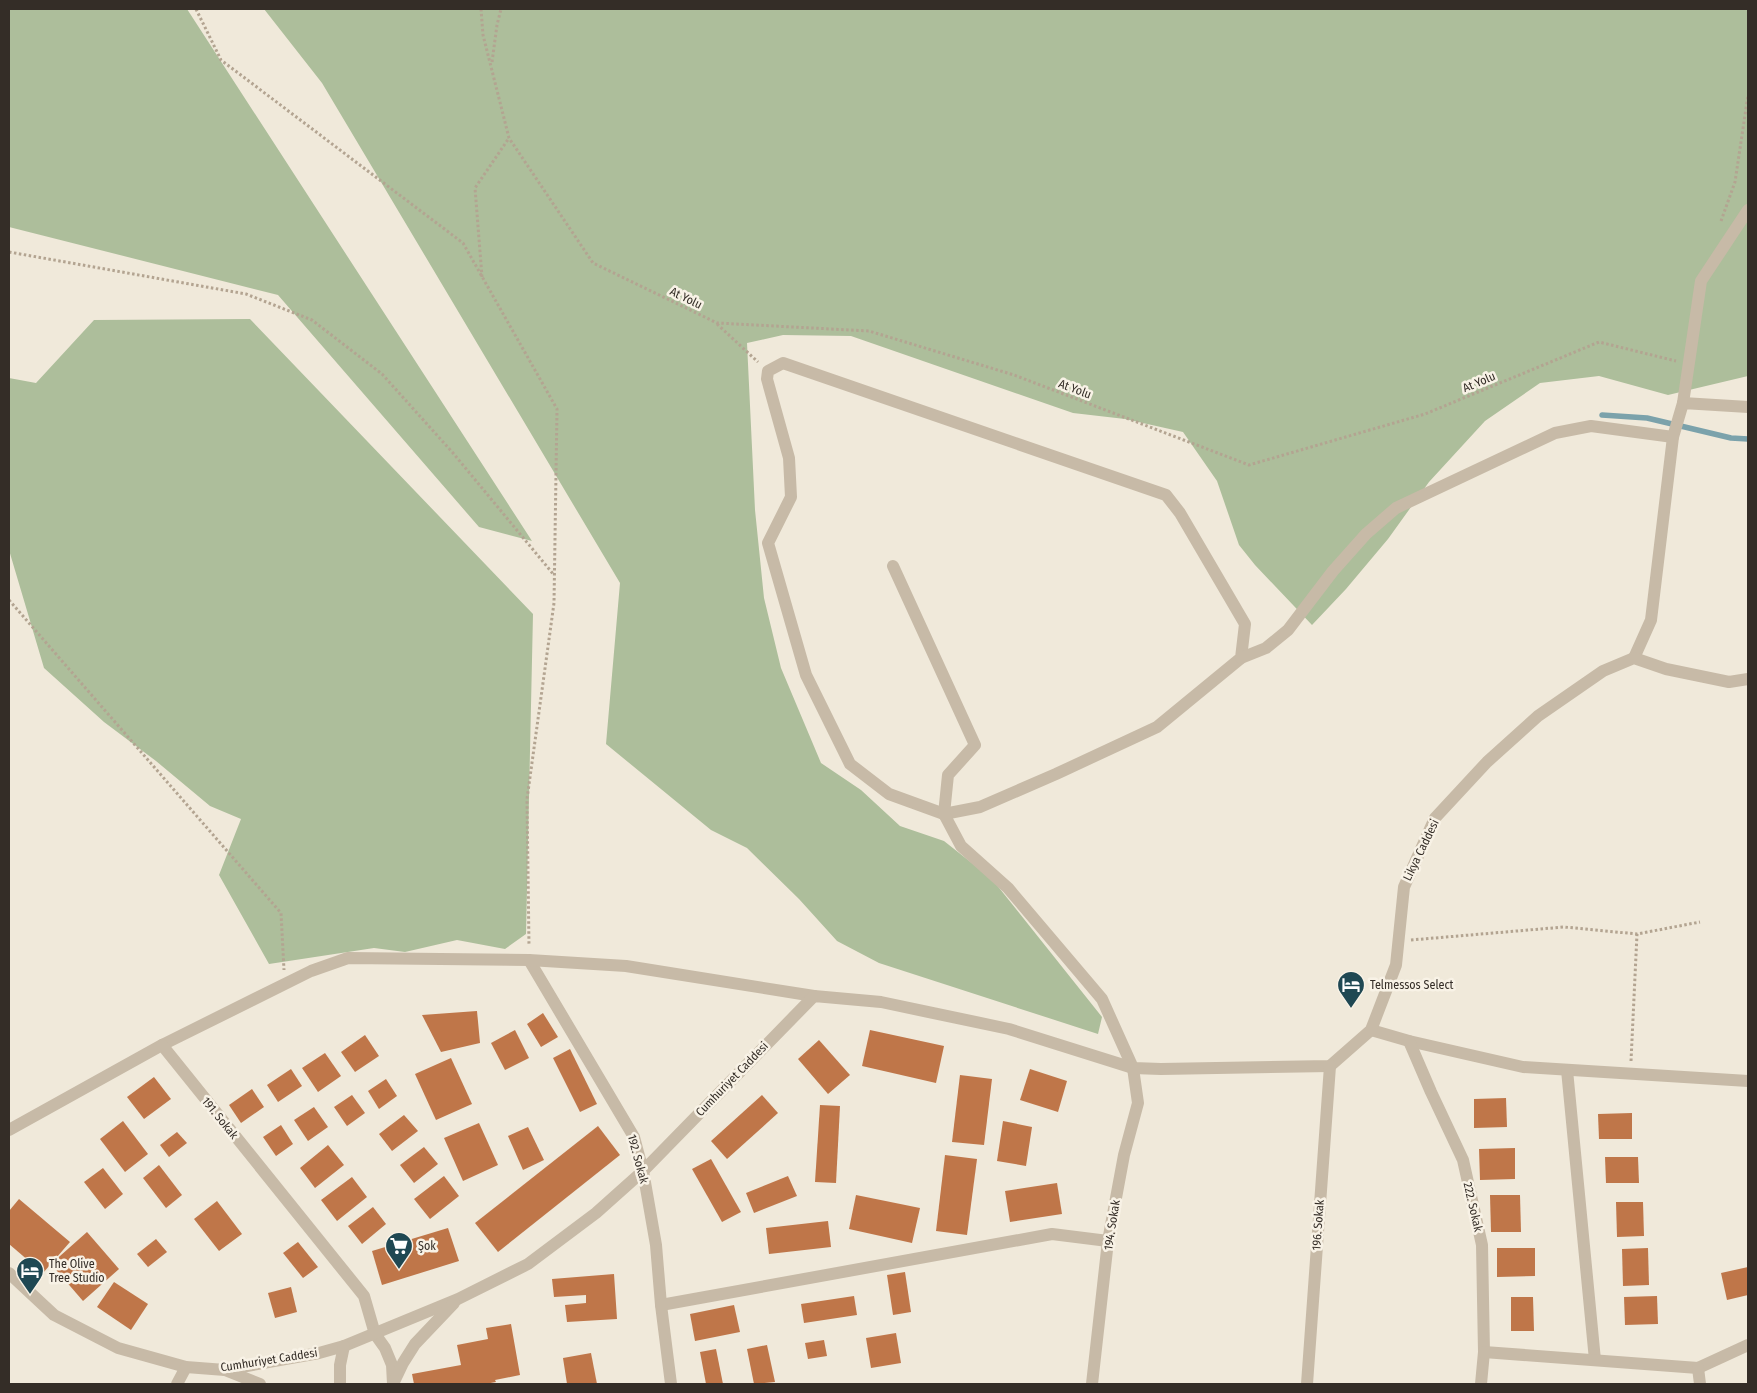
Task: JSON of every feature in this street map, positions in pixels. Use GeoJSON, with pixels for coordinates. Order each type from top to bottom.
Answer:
{"type":"FeatureCollection","features":[{"type":"Feature","properties":{"kind":"street"},"geometry":{"type":"LineString","coordinates":[[1748,210],[1701,281],[1689,364],[1674,434],[1651,620],[1634,658],[1666,669],[1729,682],[1748,679]]}},
{"type":"Feature","properties":{"kind":"street"},"geometry":{"type":"LineString","coordinates":[[1241,658],[1244,624],[1180,513],[1166,496],[784,363],[768,371],[767,379],[789,458],[790,497],[768,543],[806,675],[850,764],[889,794],[944,814],[980,807],[1158,727],[1241,658],[1266,648],[1288,630],[1333,570],[1366,534],[1396,508],[1555,433],[1590,426],[1674,434]]}},
{"type":"Feature","properties":{"kind":"street"},"geometry":{"type":"LineString","coordinates":[[1681,408],[1748,407]]}},
{"type":"Feature","properties":{"kind":"street"},"geometry":{"type":"LineString","coordinates":[[893,566],[975,745],[948,775],[944,814]]}},
{"type":"Feature","properties":{"kind":"street","name":"Likya Caddesi"},"geometry":{"type":"LineString","coordinates":[[1330,1066],[1371,1030],[1396,964],[1404,887],[1436,818],[1487,762],[1538,716],[1603,671],[1634,658]]}},
{"type":"Feature","properties":{"kind":"street","name":"194. Sokak"},"geometry":{"type":"LineString","coordinates":[[944,814],[961,846],[1008,888],[1102,999],[1133,1068],[1138,1103],[1124,1156],[1108,1241],[1092,1384]]}},
{"type":"Feature","properties":{"kind":"street"},"geometry":{"type":"LineString","coordinates":[[9,1130],[162,1045],[311,971],[348,958],[529,960],[626,966],[814,996],[882,1002],[1009,1029],[1133,1068],[1161,1070],[1330,1066]]}},
{"type":"Feature","properties":{"kind":"street","name":"192. Sokak"},"geometry":{"type":"LineString","coordinates":[[529,960],[634,1136],[643,1171],[656,1245],[671,1384]]}},
{"type":"Feature","properties":{"kind":"street","name":"Cumhuriyet Caddesi"},"geometry":{"type":"LineString","coordinates":[[9,1273],[54,1316],[118,1348],[186,1367],[225,1370],[319,1353],[344,1346],[458,1298],[528,1264],[596,1213],[643,1171],[814,996]]}},
{"type":"Feature","properties":{"kind":"street"},"geometry":{"type":"LineString","coordinates":[[1371,1030],[1409,1041],[1523,1067],[1748,1081]]}},
{"type":"Feature","properties":{"kind":"street","name":"222. Sokak"},"geometry":{"type":"LineString","coordinates":[[1409,1041],[1430,1092],[1462,1160],[1482,1245],[1484,1352],[1481,1384]]}},
{"type":"Feature","properties":{"kind":"street","name":"191. Sokak"},"geometry":{"type":"LineString","coordinates":[[162,1045],[364,1296],[375,1334]]}},
{"type":"Feature","properties":{"kind":"street","name":"196. Sokak"},"geometry":{"type":"LineString","coordinates":[[1307,1384],[1330,1066]]}},
{"type":"Feature","properties":{"kind":"street"},"geometry":{"type":"LineString","coordinates":[[1567,1070],[1595,1360]]}},
{"type":"Feature","properties":{"kind":"street"},"geometry":{"type":"LineString","coordinates":[[661,1305],[1052,1234],[1108,1241]]}},
{"type":"Feature","properties":{"kind":"street"},"geometry":{"type":"LineString","coordinates":[[393,1384],[403,1363],[416,1344],[458,1298]]}},
{"type":"Feature","properties":{"kind":"street"},"geometry":{"type":"LineString","coordinates":[[375,1334],[385,1348],[392,1365],[393,1384]]}},
{"type":"Feature","properties":{"kind":"street"},"geometry":{"type":"LineString","coordinates":[[1484,1352],[1698,1368],[1748,1345]]}},
{"type":"Feature","properties":{"kind":"street"},"geometry":{"type":"LineString","coordinates":[[340,1384],[340,1365],[344,1346]]}},
{"type":"Feature","properties":{"kind":"street"},"geometry":{"type":"LineString","coordinates":[[177,1384],[186,1367]]}},
{"type":"Feature","properties":{"kind":"street"},"geometry":{"type":"LineString","coordinates":[[1698,1368],[1700,1384]]}},
{"type":"Feature","properties":{"kind":"street"},"geometry":{"type":"LineString","coordinates":[[225,1370],[260,1384]]}},
{"type":"Feature","properties":{"kind":"path"},"geometry":{"type":"LineString","coordinates":[[196,9],[221,60],[463,244],[557,409],[554,603],[527,799],[529,960]]}},
{"type":"Feature","properties":{"kind":"path"},"geometry":{"type":"LineString","coordinates":[[481,9],[483,35],[509,138],[475,188],[483,278]]}},
{"type":"Feature","properties":{"kind":"path"},"geometry":{"type":"LineString","coordinates":[[492,65],[496,25],[501,9]]}},
{"type":"Feature","properties":{"kind":"path"},"geometry":{"type":"LineString","coordinates":[[1720,227],[1735,182],[1748,95]]}},
{"type":"Feature","properties":{"kind":"path","name":"At Yolu"},"geometry":{"type":"LineString","coordinates":[[509,138],[593,262],[717,323],[868,330],[1014,375],[1249,465],[1425,414],[1599,342],[1689,364]]}},
{"type":"Feature","properties":{"kind":"path"},"geometry":{"type":"LineString","coordinates":[[9,252],[246,294],[312,320],[382,374],[453,454],[554,576]]}},
{"type":"Feature","properties":{"kind":"path"},"geometry":{"type":"LineString","coordinates":[[717,323],[768,371]]}},
{"type":"Feature","properties":{"kind":"path"},"geometry":{"type":"LineString","coordinates":[[9,600],[281,912],[284,984]]}},
{"type":"Feature","properties":{"kind":"path"},"geometry":{"type":"LineString","coordinates":[[1398,941],[1564,927],[1637,934],[1700,922]]}},
{"type":"Feature","properties":{"kind":"path"},"geometry":{"type":"LineString","coordinates":[[1630,1074],[1637,934]]}},
{"type":"Feature","properties":{"kind":"green space"},"geometry":{"type":"Polygon","coordinates":[[[9,9],[187,9],[532,541],[479,527],[278,295],[9,227],[9,9]]]}},
{"type":"Feature","properties":{"kind":"green space"},"geometry":{"type":"Polygon","coordinates":[[[264,9],[1748,9],[1748,376],[1668,395],[1599,376],[1540,383],[1485,421],[1429,482],[1388,539],[1346,589],[1312,625],[1255,565],[1239,545],[1217,481],[1183,432],[1125,419],[1073,413],[851,336],[783,335],[747,343],[755,510],[764,598],[781,668],[821,763],[861,790],[900,826],[944,841],[992,879],[1102,1017],[1098,1034],[879,963],[837,941],[799,899],[747,848],[711,830],[606,744],[620,583],[322,83],[264,9]]]}},
{"type":"Feature","properties":{"kind":"green space"},"geometry":{"type":"Polygon","coordinates":[[[250,319],[533,614],[526,934],[505,949],[457,940],[405,952],[374,948],[269,964],[219,875],[241,819],[210,806],[156,761],[104,722],[44,668],[9,550],[9,378],[36,383],[94,320],[250,319]]]}},
{"type":"Feature","properties":{"kind":"building"},"geometry":{"type":"Polygon","coordinates":[[[477,1011],[480,1043],[441,1052],[422,1015],[477,1011]]]}},
{"type":"Feature","properties":{"kind":"building"},"geometry":{"type":"Polygon","coordinates":[[[543,1013],[558,1037],[541,1047],[527,1024],[543,1013]]]}},
{"type":"Feature","properties":{"kind":"building"},"geometry":{"type":"Polygon","coordinates":[[[515,1030],[529,1058],[505,1070],[491,1043],[515,1030]]]}},
{"type":"Feature","properties":{"kind":"building"},"geometry":{"type":"Polygon","coordinates":[[[870,1030],[944,1046],[936,1083],[862,1066],[870,1030]]]}},
{"type":"Feature","properties":{"kind":"building"},"geometry":{"type":"Polygon","coordinates":[[[365,1035],[379,1056],[355,1072],[341,1052],[365,1035]]]}},
{"type":"Feature","properties":{"kind":"building"},"geometry":{"type":"Polygon","coordinates":[[[819,1040],[850,1075],[828,1094],[798,1059],[819,1040]]]}},
{"type":"Feature","properties":{"kind":"building"},"geometry":{"type":"Polygon","coordinates":[[[570,1049],[597,1104],[580,1112],[553,1058],[570,1049]]]}},
{"type":"Feature","properties":{"kind":"building"},"geometry":{"type":"Polygon","coordinates":[[[325,1053],[341,1076],[318,1092],[302,1068],[325,1053]]]}},
{"type":"Feature","properties":{"kind":"building"},"geometry":{"type":"Polygon","coordinates":[[[451,1058],[472,1104],[436,1120],[415,1074],[451,1058]]]}},
{"type":"Feature","properties":{"kind":"building"},"geometry":{"type":"Polygon","coordinates":[[[291,1069],[302,1086],[278,1102],[267,1085],[291,1069]]]}},
{"type":"Feature","properties":{"kind":"building"},"geometry":{"type":"Polygon","coordinates":[[[1030,1069],[1067,1081],[1058,1112],[1020,1100],[1030,1069]]]}},
{"type":"Feature","properties":{"kind":"building"},"geometry":{"type":"Polygon","coordinates":[[[960,1075],[992,1079],[984,1145],[952,1142],[960,1075]]]}},
{"type":"Feature","properties":{"kind":"building"},"geometry":{"type":"Polygon","coordinates":[[[154,1077],[171,1099],[144,1119],[127,1097],[154,1077]]]}},
{"type":"Feature","properties":{"kind":"building"},"geometry":{"type":"Polygon","coordinates":[[[386,1079],[397,1096],[379,1109],[368,1091],[386,1079]]]}},
{"type":"Feature","properties":{"kind":"building"},"geometry":{"type":"Polygon","coordinates":[[[252,1089],[264,1107],[241,1123],[229,1105],[252,1089]]]}},
{"type":"Feature","properties":{"kind":"building"},"geometry":{"type":"Polygon","coordinates":[[[352,1095],[365,1113],[347,1126],[334,1107],[352,1095]]]}},
{"type":"Feature","properties":{"kind":"building"},"geometry":{"type":"Polygon","coordinates":[[[762,1095],[778,1113],[727,1159],[711,1141],[762,1095]]]}},
{"type":"Feature","properties":{"kind":"building"},"geometry":{"type":"Polygon","coordinates":[[[1506,1098],[1507,1127],[1474,1128],[1474,1099],[1506,1098]]]}},
{"type":"Feature","properties":{"kind":"building"},"geometry":{"type":"Polygon","coordinates":[[[820,1105],[840,1106],[836,1183],[815,1182],[820,1105]]]}},
{"type":"Feature","properties":{"kind":"building"},"geometry":{"type":"Polygon","coordinates":[[[314,1107],[328,1127],[308,1141],[294,1120],[314,1107]]]}},
{"type":"Feature","properties":{"kind":"building"},"geometry":{"type":"Polygon","coordinates":[[[1632,1113],[1632,1139],[1599,1139],[1598,1114],[1632,1113]]]}},
{"type":"Feature","properties":{"kind":"building"},"geometry":{"type":"Polygon","coordinates":[[[404,1115],[418,1131],[392,1151],[379,1134],[404,1115]]]}},
{"type":"Feature","properties":{"kind":"building"},"geometry":{"type":"Polygon","coordinates":[[[123,1121],[148,1154],[125,1172],[100,1139],[123,1121]]]}},
{"type":"Feature","properties":{"kind":"building"},"geometry":{"type":"Polygon","coordinates":[[[1003,1121],[1032,1127],[1026,1166],[997,1161],[1003,1121]]]}},
{"type":"Feature","properties":{"kind":"building"},"geometry":{"type":"Polygon","coordinates":[[[479,1123],[498,1165],[463,1181],[444,1138],[479,1123]]]}},
{"type":"Feature","properties":{"kind":"building"},"geometry":{"type":"Polygon","coordinates":[[[281,1125],[293,1144],[276,1156],[263,1137],[281,1125]]]}},
{"type":"Feature","properties":{"kind":"building"},"geometry":{"type":"Polygon","coordinates":[[[598,1126],[620,1155],[498,1252],[475,1223],[598,1126]]]}},
{"type":"Feature","properties":{"kind":"building"},"geometry":{"type":"Polygon","coordinates":[[[528,1127],[544,1160],[523,1170],[508,1136],[528,1127]]]}},
{"type":"Feature","properties":{"kind":"building"},"geometry":{"type":"Polygon","coordinates":[[[177,1132],[187,1143],[169,1157],[160,1145],[177,1132]]]}},
{"type":"Feature","properties":{"kind":"building"},"geometry":{"type":"Polygon","coordinates":[[[328,1145],[344,1165],[315,1188],[300,1168],[328,1145]]]}},
{"type":"Feature","properties":{"kind":"building"},"geometry":{"type":"Polygon","coordinates":[[[424,1147],[438,1164],[414,1183],[400,1165],[424,1147]]]}},
{"type":"Feature","properties":{"kind":"building"},"geometry":{"type":"Polygon","coordinates":[[[1515,1148],[1515,1179],[1480,1180],[1479,1149],[1515,1148]]]}},
{"type":"Feature","properties":{"kind":"building"},"geometry":{"type":"Polygon","coordinates":[[[945,1155],[977,1159],[967,1235],[936,1231],[945,1155]]]}},
{"type":"Feature","properties":{"kind":"building"},"geometry":{"type":"Polygon","coordinates":[[[1605,1157],[1638,1157],[1639,1183],[1606,1183],[1605,1157]]]}},
{"type":"Feature","properties":{"kind":"building"},"geometry":{"type":"Polygon","coordinates":[[[711,1159],[741,1212],[722,1222],[692,1169],[711,1159]]]}},
{"type":"Feature","properties":{"kind":"building"},"geometry":{"type":"Polygon","coordinates":[[[159,1165],[182,1195],[166,1208],[143,1178],[159,1165]]]}},
{"type":"Feature","properties":{"kind":"building"},"geometry":{"type":"Polygon","coordinates":[[[103,1168],[123,1194],[105,1209],[84,1182],[103,1168]]]}},
{"type":"Feature","properties":{"kind":"building"},"geometry":{"type":"Polygon","coordinates":[[[444,1176],[459,1196],[430,1219],[414,1199],[444,1176]]]}},
{"type":"Feature","properties":{"kind":"building"},"geometry":{"type":"Polygon","coordinates":[[[788,1176],[797,1196],[754,1213],[746,1193],[788,1176]]]}},
{"type":"Feature","properties":{"kind":"building"},"geometry":{"type":"Polygon","coordinates":[[[352,1177],[367,1197],[337,1221],[321,1200],[352,1177]]]}},
{"type":"Feature","properties":{"kind":"building"},"geometry":{"type":"Polygon","coordinates":[[[1057,1183],[1062,1214],[1010,1222],[1005,1191],[1057,1183]]]}},
{"type":"Feature","properties":{"kind":"building"},"geometry":{"type":"Polygon","coordinates":[[[856,1195],[920,1208],[912,1243],[849,1229],[856,1195]]]}},
{"type":"Feature","properties":{"kind":"building"},"geometry":{"type":"Polygon","coordinates":[[[1490,1195],[1520,1195],[1521,1232],[1491,1232],[1490,1195]]]}},
{"type":"Feature","properties":{"kind":"building"},"geometry":{"type":"Polygon","coordinates":[[[19,1199],[70,1242],[43,1273],[9,1244],[9,1211],[19,1199]]]}},
{"type":"Feature","properties":{"kind":"building"},"geometry":{"type":"Polygon","coordinates":[[[217,1201],[242,1234],[219,1251],[194,1219],[217,1201]]]}},
{"type":"Feature","properties":{"kind":"building"},"geometry":{"type":"Polygon","coordinates":[[[1616,1202],[1643,1202],[1644,1236],[1617,1237],[1616,1202]]]}},
{"type":"Feature","properties":{"kind":"building"},"geometry":{"type":"Polygon","coordinates":[[[373,1207],[386,1224],[362,1244],[348,1226],[373,1207]]]}},
{"type":"Feature","properties":{"kind":"building"},"geometry":{"type":"Polygon","coordinates":[[[828,1221],[831,1247],[769,1254],[766,1228],[828,1221]]]}},
{"type":"Feature","properties":{"kind":"building"},"geometry":{"type":"Polygon","coordinates":[[[448,1228],[459,1261],[382,1285],[372,1251],[448,1228]]]}},
{"type":"Feature","properties":{"kind":"building"},"geometry":{"type":"Polygon","coordinates":[[[87,1232],[119,1269],[83,1301],[51,1264],[87,1232]]]}},
{"type":"Feature","properties":{"kind":"building"},"geometry":{"type":"Polygon","coordinates":[[[156,1239],[167,1252],[148,1267],[137,1254],[156,1239]]]}},
{"type":"Feature","properties":{"kind":"building"},"geometry":{"type":"Polygon","coordinates":[[[298,1242],[318,1267],[303,1278],[283,1253],[298,1242]]]}},
{"type":"Feature","properties":{"kind":"building"},"geometry":{"type":"Polygon","coordinates":[[[1497,1248],[1535,1248],[1535,1276],[1497,1277],[1497,1248]]]}},
{"type":"Feature","properties":{"kind":"building"},"geometry":{"type":"Polygon","coordinates":[[[1648,1248],[1649,1285],[1623,1286],[1622,1249],[1648,1248]]]}},
{"type":"Feature","properties":{"kind":"building"},"geometry":{"type":"Polygon","coordinates":[[[1748,1267],[1748,1295],[1727,1300],[1721,1273],[1748,1267]]]}},
{"type":"Feature","properties":{"kind":"building"},"geometry":{"type":"Polygon","coordinates":[[[905,1272],[911,1312],[893,1315],[887,1275],[905,1272]]]}},
{"type":"Feature","properties":{"kind":"building"},"geometry":{"type":"Polygon","coordinates":[[[614,1274],[617,1319],[567,1322],[565,1305],[586,1303],[586,1295],[554,1297],[552,1279],[614,1274]]]}},
{"type":"Feature","properties":{"kind":"building"},"geometry":{"type":"Polygon","coordinates":[[[114,1282],[148,1304],[131,1330],[97,1307],[114,1282]]]}},
{"type":"Feature","properties":{"kind":"building"},"geometry":{"type":"Polygon","coordinates":[[[291,1287],[297,1312],[275,1318],[268,1293],[291,1287]]]}},
{"type":"Feature","properties":{"kind":"building"},"geometry":{"type":"Polygon","coordinates":[[[854,1296],[857,1315],[804,1323],[801,1304],[854,1296]]]}},
{"type":"Feature","properties":{"kind":"building"},"geometry":{"type":"Polygon","coordinates":[[[1657,1296],[1658,1324],[1625,1325],[1624,1297],[1657,1296]]]}},
{"type":"Feature","properties":{"kind":"building"},"geometry":{"type":"Polygon","coordinates":[[[1511,1297],[1533,1297],[1534,1331],[1511,1331],[1511,1297]]]}},
{"type":"Feature","properties":{"kind":"building"},"geometry":{"type":"Polygon","coordinates":[[[734,1305],[740,1332],[695,1341],[690,1314],[734,1305]]]}},
{"type":"Feature","properties":{"kind":"building"},"geometry":{"type":"Polygon","coordinates":[[[511,1324],[520,1375],[485,1384],[414,1384],[412,1374],[461,1365],[457,1345],[488,1339],[486,1328],[511,1324]]]}},
{"type":"Feature","properties":{"kind":"building"},"geometry":{"type":"Polygon","coordinates":[[[896,1333],[901,1363],[871,1368],[866,1338],[896,1333]]]}},
{"type":"Feature","properties":{"kind":"building"},"geometry":{"type":"Polygon","coordinates":[[[824,1340],[827,1356],[808,1359],[805,1343],[824,1340]]]}},
{"type":"Feature","properties":{"kind":"building"},"geometry":{"type":"Polygon","coordinates":[[[767,1345],[775,1382],[754,1384],[747,1349],[767,1345]]]}},
{"type":"Feature","properties":{"kind":"building"},"geometry":{"type":"Polygon","coordinates":[[[716,1349],[723,1384],[706,1384],[700,1352],[716,1349]]]}},
{"type":"Feature","properties":{"kind":"building"},"geometry":{"type":"Polygon","coordinates":[[[591,1353],[597,1384],[567,1384],[563,1358],[591,1353]]]}},
{"type":"Feature","properties":{"kind":"waterway"},"geometry":{"type":"LineString","coordinates":[[1602,415],[1647,418],[1731,438],[1748,439]]}},
{"type":"Feature","properties":{"kind":"place","name":"Telmessos Select"},"geometry":{"type":"Point","coordinates":[1351,1009]}},
{"type":"Feature","properties":{"kind":"place","name":"Şok"},"geometry":{"type":"Point","coordinates":[399,1270]}},
{"type":"Feature","properties":{"kind":"place","name":"The Olive Tree Studio"},"geometry":{"type":"Point","coordinates":[30,1295]}}]}
